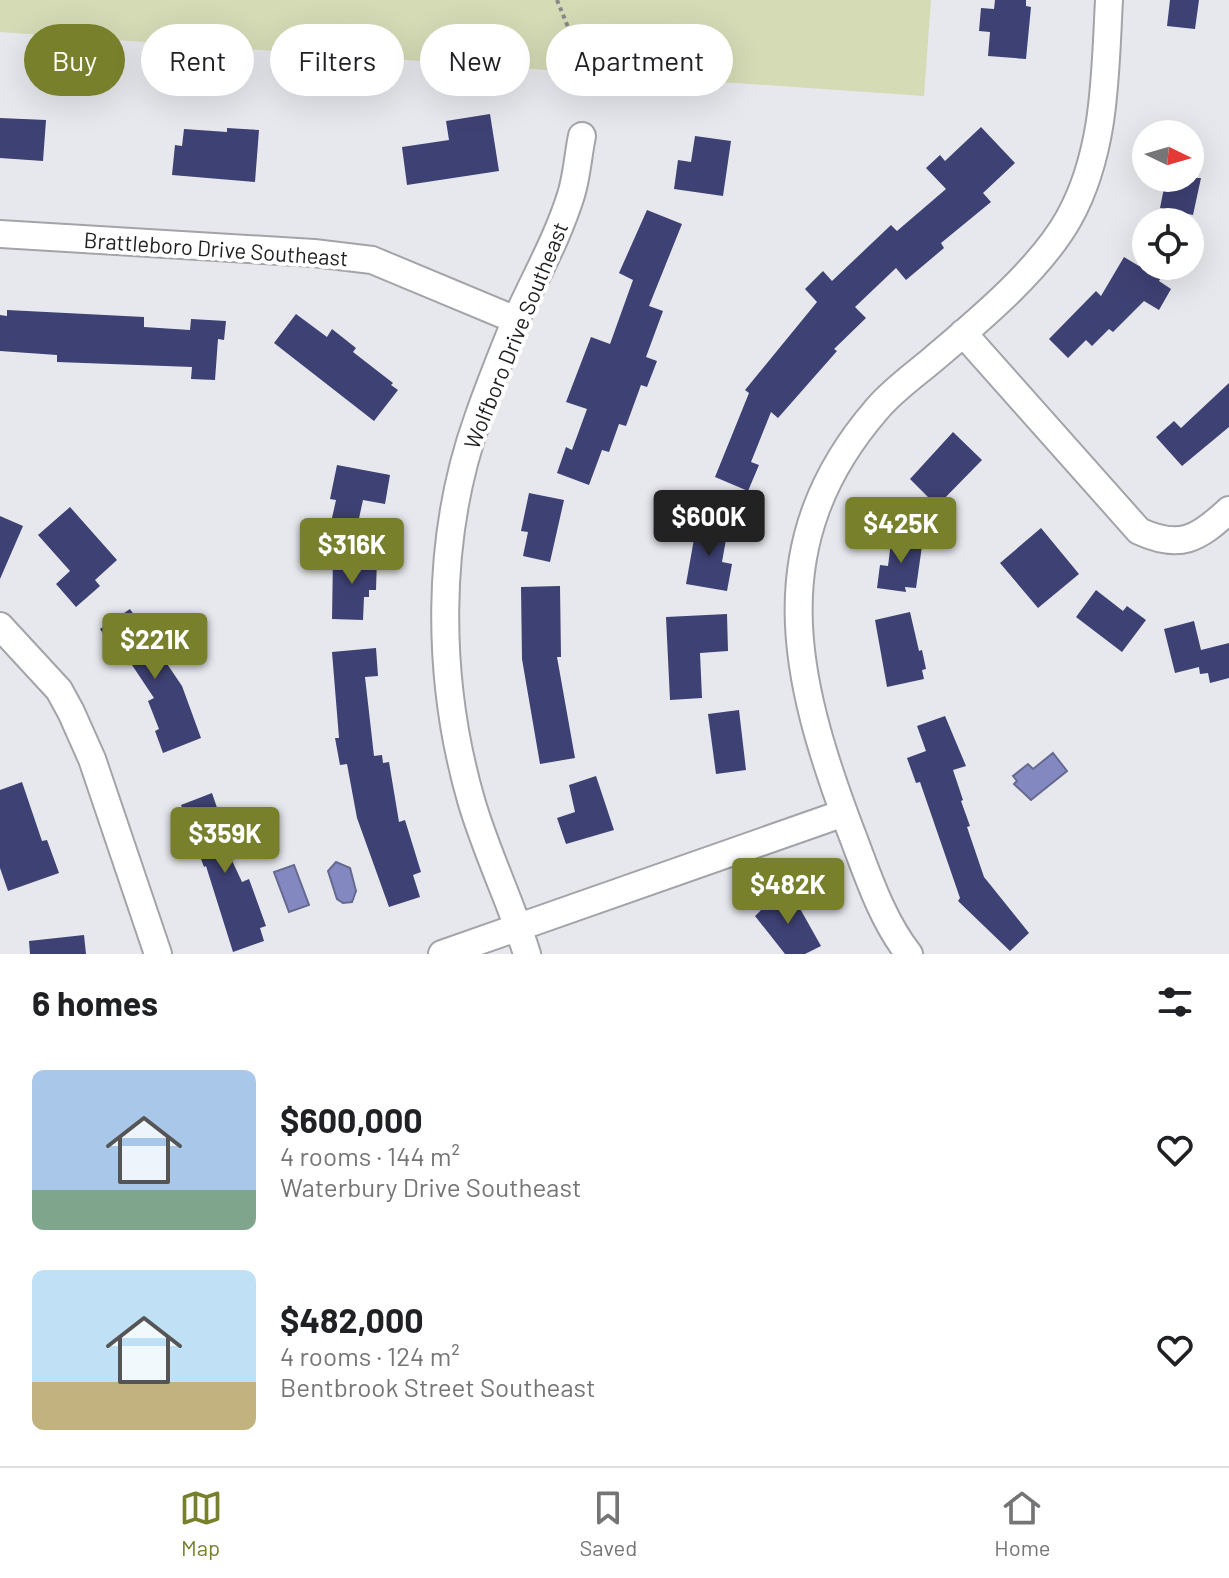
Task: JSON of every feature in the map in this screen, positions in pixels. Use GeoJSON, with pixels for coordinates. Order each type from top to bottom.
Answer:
{"type":"FeatureCollection","features":[{"type":"Feature","properties":{"kind":"street"},"geometry":{"type":"LineString","coordinates":[[909,954],[872,886],[844,813],[801,669],[797,634],[798,591],[807,541],[832,476],[846,450],[878,407],[963,333],[1041,258],[1070,216],[1094,161],[1103,95],[1109,0]]}},
{"type":"Feature","properties":{"kind":"street","name":"Wolfboro Drive Southeast"},"geometry":{"type":"LineString","coordinates":[[527,954],[475,812],[453,714],[446,643],[449,546],[457,497],[478,418],[516,320],[548,258],[572,193],[582,136]]}},
{"type":"Feature","properties":{"kind":"street","name":"Brattleboro Drive Southeast"},"geometry":{"type":"LineString","coordinates":[[0,234],[314,253],[372,260],[516,320]]}},
{"type":"Feature","properties":{"kind":"street"},"geometry":{"type":"LineString","coordinates":[[963,333],[1139,531],[1156,539],[1189,539],[1210,528],[1229,510]]}},
{"type":"Feature","properties":{"kind":"street"},"geometry":{"type":"LineString","coordinates":[[0,626],[59,690],[71,712],[92,759],[158,954]]}},
{"type":"Feature","properties":{"kind":"street"},"geometry":{"type":"LineString","coordinates":[[442,954],[844,813]]}},
{"type":"Feature","properties":{"kind":"path"},"geometry":{"type":"LineString","coordinates":[[557,0],[567,24]]}},
{"type":"Feature","properties":{"kind":"green space"},"geometry":{"type":"Polygon","coordinates":[[[0,0],[931,0],[924,96],[733,83],[733,24],[546,24],[546,70],[530,69],[530,24],[420,24],[420,61],[404,60],[404,24],[270,24],[270,51],[254,50],[254,24],[141,24],[141,42],[125,41],[125,24],[24,24],[24,34],[0,32],[0,0]]]}},
{"type":"Feature","properties":{"kind":"water"},"geometry":{"type":"Polygon","coordinates":[[[1053,753],[1067,771],[1031,800],[1014,784],[1017,781],[1013,776],[1028,764],[1033,769],[1053,753]]]}},
{"type":"Feature","properties":{"kind":"water"},"geometry":{"type":"Polygon","coordinates":[[[336,862],[350,868],[356,891],[352,902],[343,903],[337,899],[328,871],[336,862]]]}},
{"type":"Feature","properties":{"kind":"water"},"geometry":{"type":"Polygon","coordinates":[[[294,865],[309,905],[289,912],[274,872],[294,865]]]}},
{"type":"Feature","properties":{"kind":"building"},"geometry":{"type":"Polygon","coordinates":[[[995,0],[1026,0],[1026,6],[1031,7],[1026,59],[988,56],[990,32],[979,31],[981,8],[994,9],[995,0]]]}},
{"type":"Feature","properties":{"kind":"building"},"geometry":{"type":"Polygon","coordinates":[[[1170,0],[1199,0],[1195,29],[1167,26],[1170,0]]]}},
{"type":"Feature","properties":{"kind":"building"},"geometry":{"type":"Polygon","coordinates":[[[490,114],[499,171],[407,185],[402,147],[449,140],[446,121],[490,114]]]}},
{"type":"Feature","properties":{"kind":"building"},"geometry":{"type":"Polygon","coordinates":[[[0,118],[46,120],[43,161],[0,158],[0,118]]]}},
{"type":"Feature","properties":{"kind":"building"},"geometry":{"type":"Polygon","coordinates":[[[981,127],[1015,163],[983,193],[991,202],[941,243],[944,248],[906,280],[896,268],[855,307],[866,318],[834,349],[837,351],[778,418],[771,412],[751,462],[759,465],[748,491],[715,477],[749,393],[745,390],[817,302],[805,289],[823,271],[832,281],[891,225],[897,231],[946,189],[926,168],[940,155],[945,161],[981,127]]]}},
{"type":"Feature","properties":{"kind":"building"},"geometry":{"type":"Polygon","coordinates":[[[227,128],[259,130],[255,182],[172,175],[175,145],[182,146],[184,129],[227,132],[227,128]]]}},
{"type":"Feature","properties":{"kind":"building"},"geometry":{"type":"Polygon","coordinates":[[[695,136],[731,141],[723,196],[674,189],[678,160],[691,162],[695,136]]]}},
{"type":"Feature","properties":{"kind":"building"},"geometry":{"type":"Polygon","coordinates":[[[1163,192],[1198,192],[1195,208],[1160,208],[1163,192]]]}},
{"type":"Feature","properties":{"kind":"building"},"geometry":{"type":"Polygon","coordinates":[[[647,210],[682,224],[649,306],[663,311],[646,357],[657,361],[647,387],[641,385],[626,426],[619,424],[609,452],[602,450],[589,485],[557,473],[566,447],[572,450],[587,409],[566,402],[591,337],[610,344],[633,280],[619,273],[647,210]]]}},
{"type":"Feature","properties":{"kind":"building"},"geometry":{"type":"Polygon","coordinates":[[[1124,257],[1132,262],[1132,280],[1160,280],[1171,289],[1159,310],[1144,301],[1113,332],[1109,329],[1092,346],[1086,340],[1068,358],[1049,339],[1096,291],[1101,296],[1124,257]]]}},
{"type":"Feature","properties":{"kind":"building"},"geometry":{"type":"Polygon","coordinates":[[[7,310],[144,317],[144,327],[190,330],[191,319],[226,321],[224,340],[218,339],[215,380],[191,379],[192,367],[57,362],[57,355],[0,351],[0,315],[7,316],[7,310]]]}},
{"type":"Feature","properties":{"kind":"building"},"geometry":{"type":"Polygon","coordinates":[[[296,314],[327,337],[332,329],[356,348],[353,352],[393,383],[391,385],[398,390],[374,421],[274,343],[296,314]]]}},
{"type":"Feature","properties":{"kind":"building"},"geometry":{"type":"Polygon","coordinates":[[[1229,383],[1229,427],[1182,466],[1156,437],[1174,421],[1181,428],[1229,383]]]}},
{"type":"Feature","properties":{"kind":"building"},"geometry":{"type":"Polygon","coordinates":[[[953,432],[982,460],[937,506],[910,479],[953,432]]]}},
{"type":"Feature","properties":{"kind":"building"},"geometry":{"type":"Polygon","coordinates":[[[337,465],[390,475],[385,504],[363,500],[358,523],[332,518],[336,500],[330,499],[337,465]]]}},
{"type":"Feature","properties":{"kind":"building"},"geometry":{"type":"Polygon","coordinates":[[[529,493],[564,500],[550,562],[523,556],[528,532],[521,531],[529,493]]]}},
{"type":"Feature","properties":{"kind":"building"},"geometry":{"type":"Polygon","coordinates":[[[70,507],[117,560],[95,580],[100,586],[76,607],[56,584],[70,571],[38,535],[70,507]]]}},
{"type":"Feature","properties":{"kind":"building"},"geometry":{"type":"Polygon","coordinates":[[[0,516],[23,526],[0,579],[0,516]]]}},
{"type":"Feature","properties":{"kind":"building"},"geometry":{"type":"Polygon","coordinates":[[[697,522],[728,528],[722,562],[732,564],[727,591],[686,584],[697,522]]]}},
{"type":"Feature","properties":{"kind":"building"},"geometry":{"type":"Polygon","coordinates":[[[1041,528],[1079,574],[1038,608],[1000,563],[1041,528]]]}},
{"type":"Feature","properties":{"kind":"building"},"geometry":{"type":"Polygon","coordinates":[[[892,535],[923,539],[916,588],[905,587],[906,592],[877,588],[880,565],[888,566],[892,535]]]}},
{"type":"Feature","properties":{"kind":"building"},"geometry":{"type":"Polygon","coordinates":[[[333,557],[377,558],[376,590],[369,590],[369,597],[364,597],[363,620],[332,619],[333,557]]]}},
{"type":"Feature","properties":{"kind":"building"},"geometry":{"type":"Polygon","coordinates":[[[560,586],[561,657],[557,657],[575,758],[540,764],[522,659],[521,587],[560,586]]]}},
{"type":"Feature","properties":{"kind":"building"},"geometry":{"type":"Polygon","coordinates":[[[1096,590],[1123,611],[1127,606],[1146,620],[1122,652],[1076,617],[1096,590]]]}},
{"type":"Feature","properties":{"kind":"building"},"geometry":{"type":"Polygon","coordinates":[[[130,609],[182,686],[201,738],[163,753],[155,731],[159,729],[148,701],[154,698],[128,659],[124,661],[100,629],[130,609]]]}},
{"type":"Feature","properties":{"kind":"building"},"geometry":{"type":"Polygon","coordinates":[[[910,612],[926,669],[922,670],[924,679],[887,687],[875,620],[910,612]]]}},
{"type":"Feature","properties":{"kind":"building"},"geometry":{"type":"Polygon","coordinates":[[[727,614],[728,651],[700,653],[702,698],[670,700],[666,617],[727,614]]]}},
{"type":"Feature","properties":{"kind":"building"},"geometry":{"type":"Polygon","coordinates":[[[1194,621],[1201,650],[1229,643],[1229,678],[1210,683],[1208,673],[1200,674],[1199,667],[1175,673],[1164,629],[1194,621]]]}},
{"type":"Feature","properties":{"kind":"building"},"geometry":{"type":"Polygon","coordinates":[[[376,648],[378,676],[365,677],[374,756],[382,755],[383,763],[389,762],[399,822],[405,820],[421,872],[413,875],[420,897],[389,907],[357,818],[347,764],[340,765],[335,738],[339,738],[332,652],[376,648]]]}},
{"type":"Feature","properties":{"kind":"building"},"geometry":{"type":"Polygon","coordinates":[[[739,710],[746,770],[716,774],[708,714],[739,710]]]}},
{"type":"Feature","properties":{"kind":"building"},"geometry":{"type":"Polygon","coordinates":[[[945,716],[966,766],[953,770],[970,826],[967,827],[984,877],[1029,933],[1010,951],[958,901],[960,898],[920,782],[916,783],[907,758],[926,751],[917,726],[945,716]]]}},
{"type":"Feature","properties":{"kind":"building"},"geometry":{"type":"Polygon","coordinates":[[[596,776],[614,830],[566,844],[557,818],[575,812],[569,785],[596,776]]]}},
{"type":"Feature","properties":{"kind":"building"},"geometry":{"type":"Polygon","coordinates":[[[22,782],[42,841],[47,840],[59,873],[8,891],[0,868],[0,790],[22,782]]]}},
{"type":"Feature","properties":{"kind":"building"},"geometry":{"type":"Polygon","coordinates":[[[212,793],[227,837],[222,839],[242,882],[249,879],[266,926],[260,928],[264,941],[233,952],[206,866],[181,805],[212,793]]]}},
{"type":"Feature","properties":{"kind":"building"},"geometry":{"type":"Polygon","coordinates":[[[783,889],[798,905],[821,946],[805,954],[785,954],[755,916],[783,889]]]}},
{"type":"Feature","properties":{"kind":"building"},"geometry":{"type":"Polygon","coordinates":[[[84,935],[86,954],[30,954],[29,941],[84,935]]]}}]}
